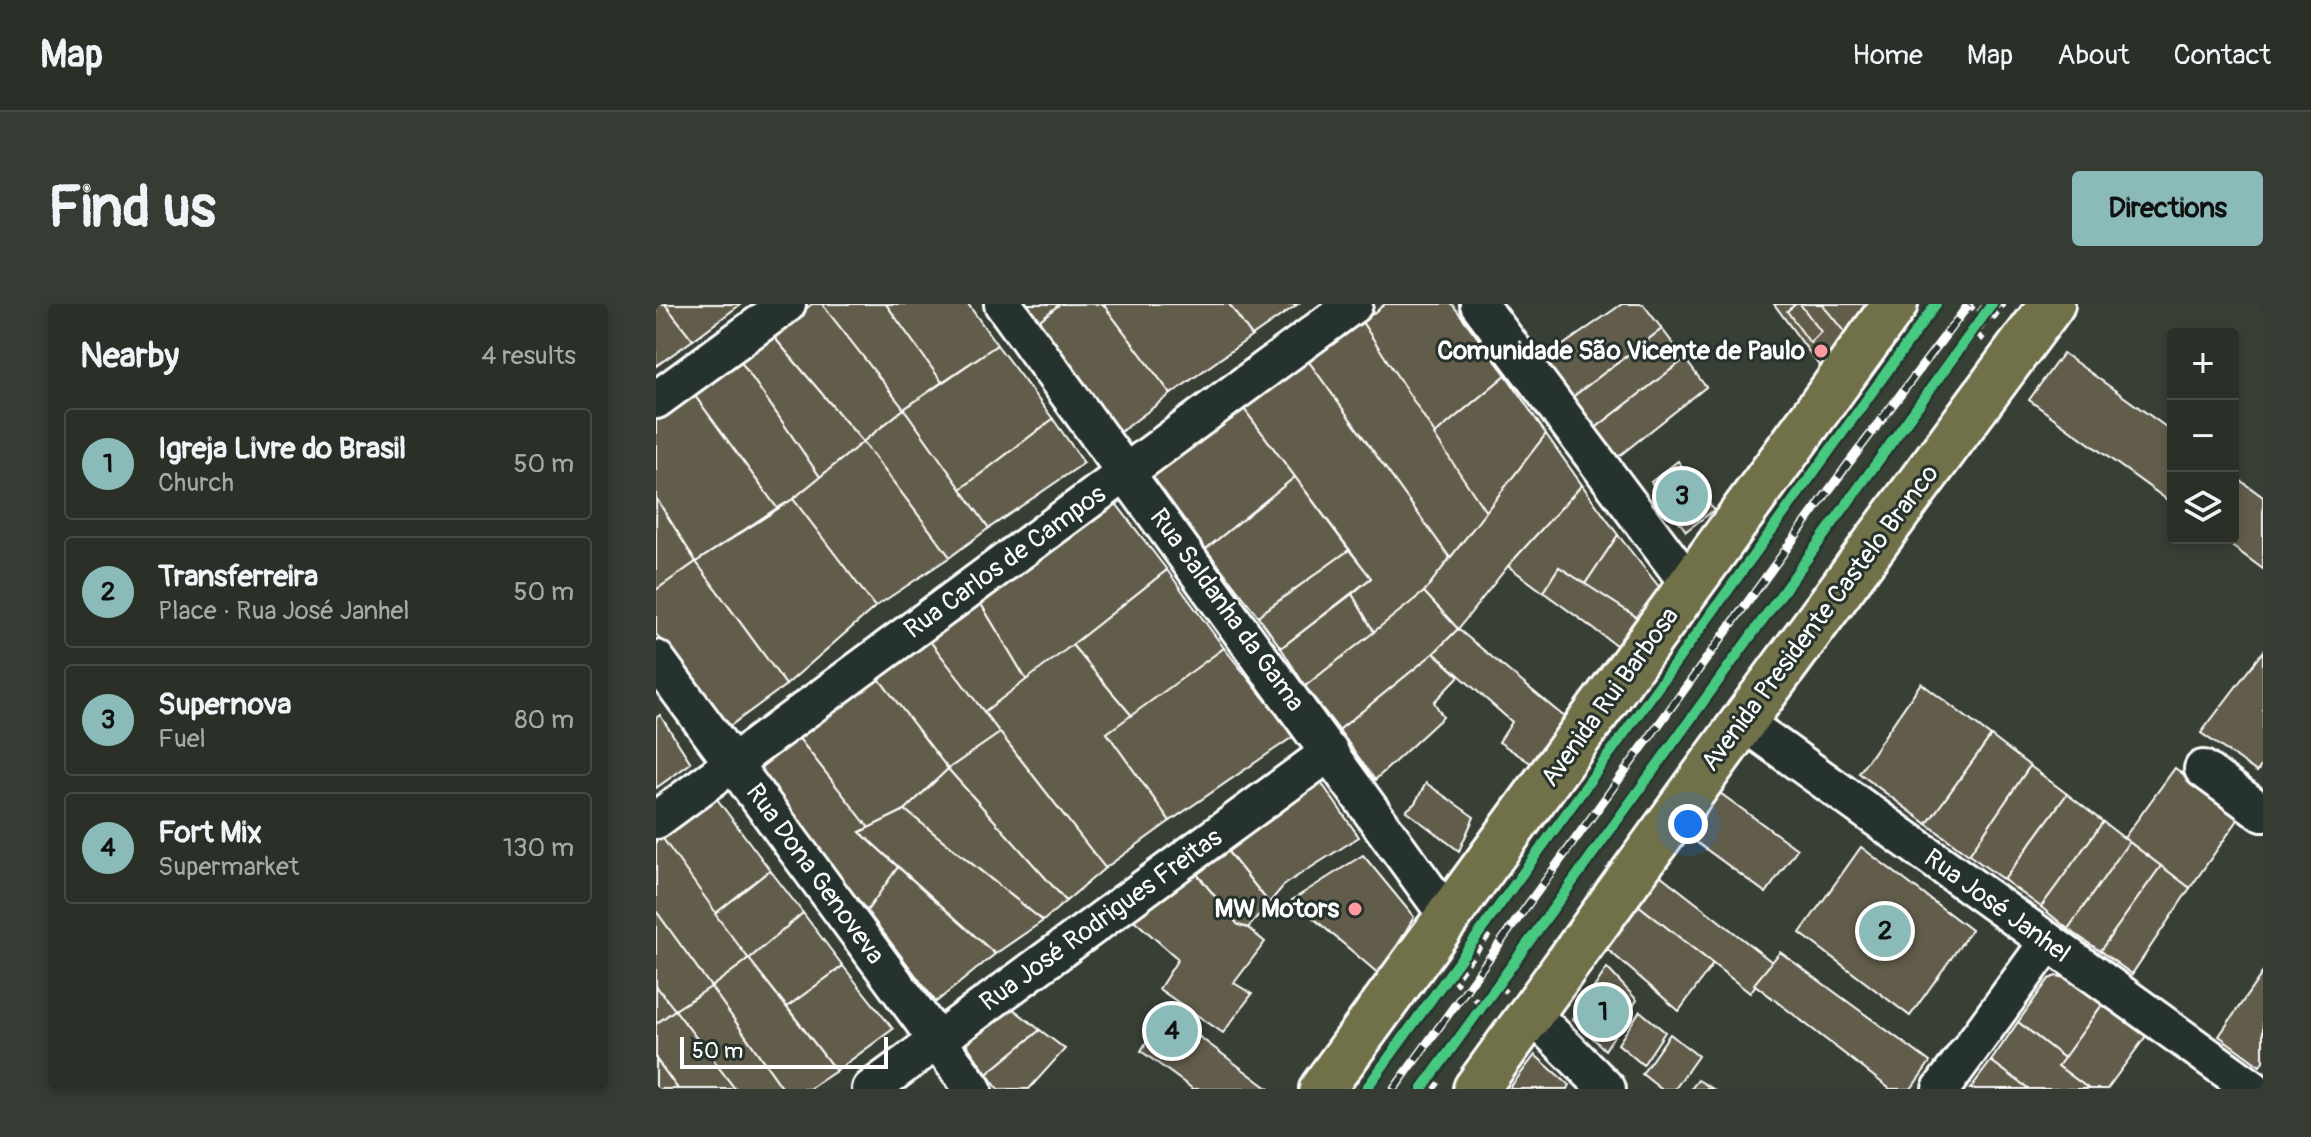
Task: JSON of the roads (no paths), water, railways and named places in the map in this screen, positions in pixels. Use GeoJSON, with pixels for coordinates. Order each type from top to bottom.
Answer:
{"type":"FeatureCollection","features":[{"type":"Feature","properties":{"kind":"main road","name":"Avenida Rui Barbosa"},"geometry":{"type":"LineString","coordinates":[[1322,1089],[1464,915],[1691,587],[1895,304]]}},
{"type":"Feature","properties":{"kind":"main road","name":"Avenida Presidente Castelo Branco"},"geometry":{"type":"LineString","coordinates":[[1476,1089],[2052,304]]}},
{"type":"Feature","properties":{"kind":"street"},"geometry":{"type":"LineString","coordinates":[[656,400],[787,304]]}},
{"type":"Feature","properties":{"kind":"street","name":"Rua Saldanha da Gama"},"geometry":{"type":"LineString","coordinates":[[1003,304],[1330,752],[1464,915]]}},
{"type":"Feature","properties":{"kind":"street","name":"Rua Carlos de Campos"},"geometry":{"type":"LineString","coordinates":[[656,820],[1354,304]]}},
{"type":"Feature","properties":{"kind":"street"},"geometry":{"type":"LineString","coordinates":[[1479,304],[1691,587]]}},
{"type":"Feature","properties":{"kind":"street","name":"Rua Dona Genoveva"},"geometry":{"type":"LineString","coordinates":[[656,659],[973,1089]]}},
{"type":"Feature","properties":{"kind":"street","name":"Rua José Janhel"},"geometry":{"type":"LineString","coordinates":[[1743,722],[2253,1089]]}},
{"type":"Feature","properties":{"kind":"street","name":"Rua José Rodrigues Freitas"},"geometry":{"type":"LineString","coordinates":[[871,1089],[1330,752]]}},
{"type":"Feature","properties":{"kind":"street"},"geometry":{"type":"LineString","coordinates":[[2203,769],[2263,813]]}},
{"type":"Feature","properties":{"kind":"street"},"geometry":{"type":"LineString","coordinates":[[1941,1089],[2048,942]]}},
{"type":"Feature","properties":{"kind":"street"},"geometry":{"type":"LineString","coordinates":[[1531,1013],[1607,1089]]}},
{"type":"Feature","properties":{"kind":"railway"},"geometry":{"type":"LineString","coordinates":[[1394,1089],[1848,464],[1969,304]]}},
{"type":"Feature","properties":{"kind":"place","name":"Comunidade São Vicente de Paulo"},"geometry":{"type":"Point","coordinates":[1821,351]}},
{"type":"Feature","properties":{"kind":"place","name":"Supernova"},"geometry":{"type":"Point","coordinates":[1682,496]}},
{"type":"Feature","properties":{"kind":"place","name":"MW Motors"},"geometry":{"type":"Point","coordinates":[1355,909]}},
{"type":"Feature","properties":{"kind":"place","name":"Transferreira"},"geometry":{"type":"Point","coordinates":[1885,931]}},
{"type":"Feature","properties":{"kind":"place","name":"Igreja Livre do Brasil"},"geometry":{"type":"Point","coordinates":[1603,1012]}},
{"type":"Feature","properties":{"kind":"place","name":"Fort Mix"},"geometry":{"type":"Point","coordinates":[1172,1031]}}]}
